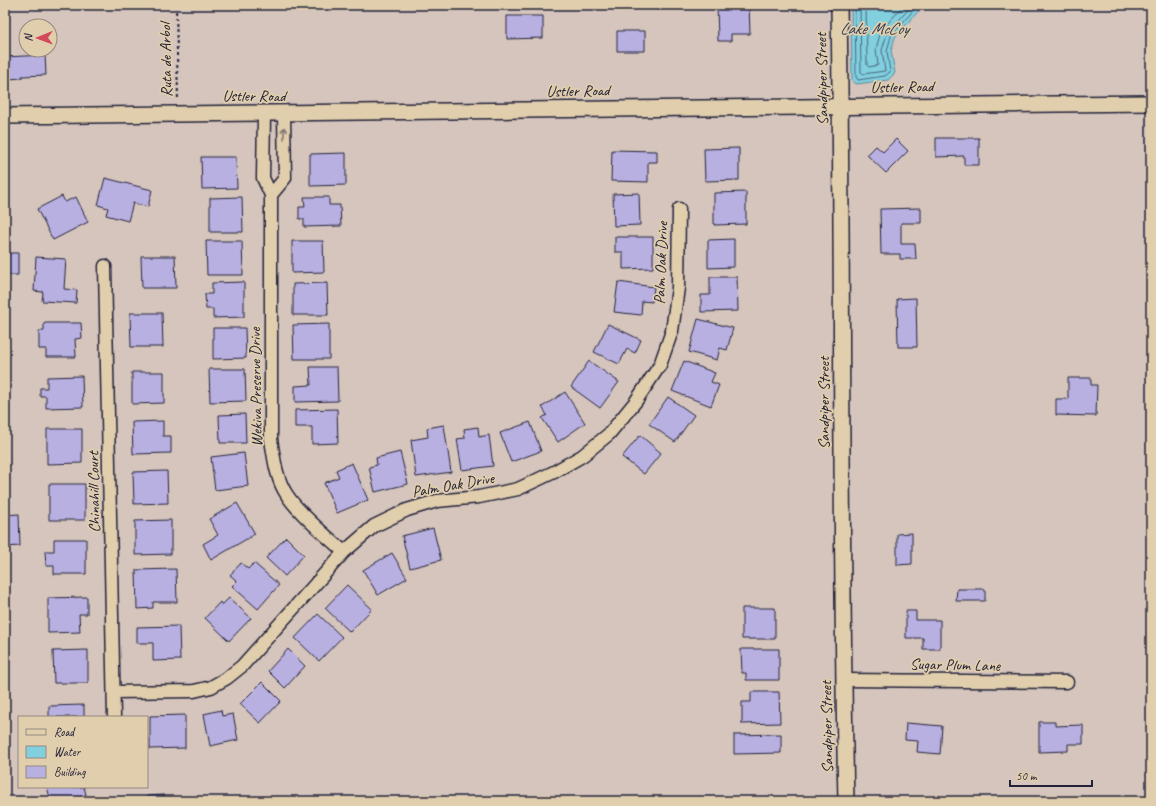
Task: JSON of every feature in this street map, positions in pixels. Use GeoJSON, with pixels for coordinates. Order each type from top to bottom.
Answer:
{"type":"FeatureCollection","features":[{"type":"Feature","properties":{"kind":"street","name":"Sandpiper Street"},"geometry":{"type":"LineString","coordinates":[[839,5],[843,680],[846,801]]}},
{"type":"Feature","properties":{"kind":"street","name":"Ustler Road"},"geometry":{"type":"LineString","coordinates":[[5,116],[1151,103]]}},
{"type":"Feature","properties":{"kind":"street","name":"Wekiva Preserve Drive"},"geometry":{"type":"LineString","coordinates":[[264,114],[263,178],[271,195],[271,439],[277,474],[287,495],[304,514],[344,552]]}},
{"type":"Feature","properties":{"kind":"street"},"geometry":{"type":"LineString","coordinates":[[271,195],[285,178],[284,114]]}},
{"type":"Feature","properties":{"kind":"street"},"geometry":{"type":"LineString","coordinates":[[264,156],[284,156]]}},
{"type":"Feature","properties":{"kind":"street","name":"Palm Oak Drive"},"geometry":{"type":"LineString","coordinates":[[114,692],[194,691],[211,687],[227,678],[242,666],[344,552],[374,526],[407,510],[436,501],[479,497],[518,489],[554,472],[582,456],[609,434],[636,401],[660,365],[672,331],[678,288],[679,209]]}},
{"type":"Feature","properties":{"kind":"street","name":"Chinahill Court"},"geometry":{"type":"LineString","coordinates":[[105,266],[114,716]]}},
{"type":"Feature","properties":{"kind":"street","name":"Sugar Plum Lane"},"geometry":{"type":"LineString","coordinates":[[843,680],[1067,682]]}},
{"type":"Feature","properties":{"kind":"path","name":"Ruta de Arbol"},"geometry":{"type":"LineString","coordinates":[[176,5],[178,114]]}},
{"type":"Feature","properties":{"kind":"water","name":"Lake McCoy"},"geometry":{"type":"Polygon","coordinates":[[[851,5],[924,5],[895,37],[891,51],[895,73],[888,80],[856,84],[852,80],[851,5]]]}},
{"type":"Feature","properties":{"kind":"building"},"geometry":{"type":"Polygon","coordinates":[[[717,5],[749,5],[750,34],[731,34],[731,41],[718,41],[717,5]]]}},
{"type":"Feature","properties":{"kind":"building"},"geometry":{"type":"Polygon","coordinates":[[[507,16],[543,16],[543,38],[507,39],[507,16]]]}},
{"type":"Feature","properties":{"kind":"building"},"geometry":{"type":"Polygon","coordinates":[[[617,31],[645,31],[645,51],[617,51],[617,31]]]}},
{"type":"Feature","properties":{"kind":"building"},"geometry":{"type":"Polygon","coordinates":[[[5,57],[45,58],[46,75],[22,76],[22,78],[9,79],[8,66],[5,66],[5,57]]]}},
{"type":"Feature","properties":{"kind":"building"},"geometry":{"type":"Polygon","coordinates":[[[936,138],[979,138],[979,165],[964,165],[964,156],[936,157],[936,138]]]}},
{"type":"Feature","properties":{"kind":"building"},"geometry":{"type":"Polygon","coordinates":[[[896,139],[908,151],[886,173],[867,155],[876,146],[883,152],[896,139]]]}},
{"type":"Feature","properties":{"kind":"building"},"geometry":{"type":"Polygon","coordinates":[[[739,148],[739,180],[705,181],[704,149],[739,148]]]}},
{"type":"Feature","properties":{"kind":"building"},"geometry":{"type":"Polygon","coordinates":[[[612,150],[657,151],[657,162],[648,162],[648,182],[611,181],[612,150]]]}},
{"type":"Feature","properties":{"kind":"building"},"geometry":{"type":"Polygon","coordinates":[[[346,153],[346,185],[310,186],[310,154],[346,153]]]}},
{"type":"Feature","properties":{"kind":"building"},"geometry":{"type":"Polygon","coordinates":[[[201,157],[236,157],[237,188],[202,189],[201,157]]]}},
{"type":"Feature","properties":{"kind":"building"},"geometry":{"type":"Polygon","coordinates":[[[105,178],[152,190],[148,207],[133,203],[128,221],[106,215],[108,208],[98,205],[105,178]]]}},
{"type":"Feature","properties":{"kind":"building"},"geometry":{"type":"Polygon","coordinates":[[[746,192],[746,224],[714,225],[714,193],[746,192]]]}},
{"type":"Feature","properties":{"kind":"building"},"geometry":{"type":"Polygon","coordinates":[[[639,193],[640,225],[614,226],[613,194],[639,193]]]}},
{"type":"Feature","properties":{"kind":"building"},"geometry":{"type":"Polygon","coordinates":[[[62,196],[65,202],[76,197],[88,222],[53,240],[37,209],[62,196]]]}},
{"type":"Feature","properties":{"kind":"building"},"geometry":{"type":"Polygon","coordinates":[[[242,197],[243,232],[210,232],[210,198],[242,197]]]}},
{"type":"Feature","properties":{"kind":"building"},"geometry":{"type":"Polygon","coordinates":[[[304,197],[329,197],[329,205],[340,205],[341,226],[304,227],[304,219],[299,219],[299,207],[305,207],[304,197]]]}},
{"type":"Feature","properties":{"kind":"building"},"geometry":{"type":"Polygon","coordinates":[[[921,208],[921,223],[901,223],[901,244],[915,244],[916,259],[900,259],[900,254],[881,254],[880,209],[921,208]]]}},
{"type":"Feature","properties":{"kind":"building"},"geometry":{"type":"Polygon","coordinates":[[[615,237],[653,237],[653,268],[623,269],[623,252],[615,252],[615,237]]]}},
{"type":"Feature","properties":{"kind":"building"},"geometry":{"type":"Polygon","coordinates":[[[734,239],[734,267],[708,268],[708,240],[734,239]]]}},
{"type":"Feature","properties":{"kind":"building"},"geometry":{"type":"Polygon","coordinates":[[[206,241],[242,241],[243,275],[207,275],[206,241]]]}},
{"type":"Feature","properties":{"kind":"building"},"geometry":{"type":"Polygon","coordinates":[[[292,241],[323,241],[324,272],[292,273],[292,241]]]}},
{"type":"Feature","properties":{"kind":"building"},"geometry":{"type":"Polygon","coordinates":[[[5,253],[18,253],[18,275],[5,275],[5,253]]]}},
{"type":"Feature","properties":{"kind":"building"},"geometry":{"type":"Polygon","coordinates":[[[141,256],[175,256],[176,288],[142,288],[141,256]]]}},
{"type":"Feature","properties":{"kind":"building"},"geometry":{"type":"Polygon","coordinates":[[[36,257],[66,259],[64,289],[77,290],[76,303],[42,301],[43,292],[34,291],[36,257]]]}},
{"type":"Feature","properties":{"kind":"building"},"geometry":{"type":"Polygon","coordinates":[[[710,277],[737,277],[738,311],[701,312],[701,295],[710,295],[710,277]]]}},
{"type":"Feature","properties":{"kind":"building"},"geometry":{"type":"Polygon","coordinates":[[[244,282],[244,317],[213,318],[213,309],[206,309],[205,294],[212,294],[212,283],[244,282]]]}},
{"type":"Feature","properties":{"kind":"building"},"geometry":{"type":"Polygon","coordinates":[[[618,282],[654,287],[652,302],[642,301],[641,315],[614,312],[618,282]]]}},
{"type":"Feature","properties":{"kind":"building"},"geometry":{"type":"Polygon","coordinates":[[[327,283],[328,315],[293,315],[293,284],[327,283]]]}},
{"type":"Feature","properties":{"kind":"building"},"geometry":{"type":"Polygon","coordinates":[[[916,298],[917,347],[898,347],[897,299],[916,298]]]}},
{"type":"Feature","properties":{"kind":"building"},"geometry":{"type":"Polygon","coordinates":[[[130,313],[162,313],[163,347],[131,347],[130,313]]]}},
{"type":"Feature","properties":{"kind":"building"},"geometry":{"type":"Polygon","coordinates":[[[698,319],[733,328],[727,350],[720,348],[717,360],[689,352],[698,319]]]}},
{"type":"Feature","properties":{"kind":"building"},"geometry":{"type":"Polygon","coordinates":[[[44,323],[81,323],[82,338],[75,339],[76,357],[46,357],[46,349],[39,349],[39,331],[44,331],[44,323]]]}},
{"type":"Feature","properties":{"kind":"building"},"geometry":{"type":"Polygon","coordinates":[[[329,324],[329,359],[294,359],[293,325],[329,324]]]}},
{"type":"Feature","properties":{"kind":"building"},"geometry":{"type":"Polygon","coordinates":[[[608,324],[641,340],[635,353],[627,349],[619,364],[594,352],[608,324]]]}},
{"type":"Feature","properties":{"kind":"building"},"geometry":{"type":"Polygon","coordinates":[[[213,328],[245,328],[246,358],[213,359],[213,328]]]}},
{"type":"Feature","properties":{"kind":"building"},"geometry":{"type":"Polygon","coordinates":[[[589,361],[619,382],[600,408],[571,387],[589,361]]]}},
{"type":"Feature","properties":{"kind":"building"},"geometry":{"type":"Polygon","coordinates":[[[684,361],[715,373],[711,382],[719,385],[711,406],[672,391],[684,361]]]}},
{"type":"Feature","properties":{"kind":"building"},"geometry":{"type":"Polygon","coordinates":[[[310,367],[337,367],[338,401],[295,402],[295,386],[311,385],[310,367]]]}},
{"type":"Feature","properties":{"kind":"building"},"geometry":{"type":"Polygon","coordinates":[[[209,369],[245,369],[246,401],[210,402],[209,369]]]}},
{"type":"Feature","properties":{"kind":"building"},"geometry":{"type":"Polygon","coordinates":[[[132,372],[164,372],[164,403],[132,404],[132,372]]]}},
{"type":"Feature","properties":{"kind":"building"},"geometry":{"type":"Polygon","coordinates":[[[82,376],[83,407],[46,408],[46,396],[40,396],[40,388],[47,388],[47,377],[82,376]]]}},
{"type":"Feature","properties":{"kind":"building"},"geometry":{"type":"Polygon","coordinates":[[[1068,378],[1091,378],[1091,385],[1097,385],[1096,416],[1056,415],[1056,399],[1068,399],[1068,378]]]}},
{"type":"Feature","properties":{"kind":"building"},"geometry":{"type":"Polygon","coordinates":[[[565,392],[585,423],[558,442],[542,418],[547,415],[542,407],[565,392]]]}},
{"type":"Feature","properties":{"kind":"building"},"geometry":{"type":"Polygon","coordinates":[[[668,397],[694,415],[675,442],[649,424],[668,397]]]}},
{"type":"Feature","properties":{"kind":"building"},"geometry":{"type":"Polygon","coordinates":[[[337,409],[338,443],[312,444],[312,427],[295,427],[295,410],[337,409]]]}},
{"type":"Feature","properties":{"kind":"building"},"geometry":{"type":"Polygon","coordinates":[[[245,414],[246,443],[220,443],[219,415],[245,414]]]}},
{"type":"Feature","properties":{"kind":"building"},"geometry":{"type":"Polygon","coordinates":[[[163,421],[163,436],[171,436],[171,453],[133,454],[132,422],[163,421]]]}},
{"type":"Feature","properties":{"kind":"building"},"geometry":{"type":"Polygon","coordinates":[[[530,422],[541,451],[511,462],[500,433],[530,422]]]}},
{"type":"Feature","properties":{"kind":"building"},"geometry":{"type":"Polygon","coordinates":[[[444,425],[451,472],[416,477],[411,440],[428,437],[427,428],[444,425]]]}},
{"type":"Feature","properties":{"kind":"building"},"geometry":{"type":"Polygon","coordinates":[[[478,427],[479,437],[489,435],[493,466],[462,470],[457,439],[465,438],[464,429],[478,427]]]}},
{"type":"Feature","properties":{"kind":"building"},"geometry":{"type":"Polygon","coordinates":[[[47,429],[82,429],[82,463],[47,464],[47,429]]]}},
{"type":"Feature","properties":{"kind":"building"},"geometry":{"type":"Polygon","coordinates":[[[640,435],[661,453],[644,474],[622,457],[640,435]]]}},
{"type":"Feature","properties":{"kind":"building"},"geometry":{"type":"Polygon","coordinates":[[[400,452],[408,484],[375,492],[369,467],[377,465],[376,458],[400,452]]]}},
{"type":"Feature","properties":{"kind":"building"},"geometry":{"type":"Polygon","coordinates":[[[244,453],[248,486],[215,490],[211,457],[244,453]]]}},
{"type":"Feature","properties":{"kind":"building"},"geometry":{"type":"Polygon","coordinates":[[[352,463],[368,500],[337,513],[324,483],[339,477],[336,470],[352,463]]]}},
{"type":"Feature","properties":{"kind":"building"},"geometry":{"type":"Polygon","coordinates":[[[167,471],[168,503],[134,504],[133,472],[167,471]]]}},
{"type":"Feature","properties":{"kind":"building"},"geometry":{"type":"Polygon","coordinates":[[[49,484],[85,484],[85,520],[49,520],[49,484]]]}},
{"type":"Feature","properties":{"kind":"building"},"geometry":{"type":"Polygon","coordinates":[[[237,503],[255,534],[211,560],[203,544],[218,535],[209,519],[237,503]]]}},
{"type":"Feature","properties":{"kind":"building"},"geometry":{"type":"Polygon","coordinates":[[[19,514],[20,546],[5,547],[5,515],[19,514]]]}},
{"type":"Feature","properties":{"kind":"building"},"geometry":{"type":"Polygon","coordinates":[[[171,520],[171,554],[135,555],[135,521],[171,520]]]}},
{"type":"Feature","properties":{"kind":"building"},"geometry":{"type":"Polygon","coordinates":[[[433,528],[441,560],[410,568],[402,536],[433,528]]]}},
{"type":"Feature","properties":{"kind":"building"},"geometry":{"type":"Polygon","coordinates":[[[912,533],[912,564],[897,565],[897,534],[912,533]]]}},
{"type":"Feature","properties":{"kind":"building"},"geometry":{"type":"Polygon","coordinates":[[[286,537],[304,555],[285,576],[266,558],[286,537]]]}},
{"type":"Feature","properties":{"kind":"building"},"geometry":{"type":"Polygon","coordinates":[[[54,539],[86,539],[86,574],[54,574],[54,566],[46,566],[45,551],[54,551],[54,539]]]}},
{"type":"Feature","properties":{"kind":"building"},"geometry":{"type":"Polygon","coordinates":[[[392,553],[407,578],[378,595],[363,570],[392,553]]]}},
{"type":"Feature","properties":{"kind":"building"},"geometry":{"type":"Polygon","coordinates":[[[241,563],[248,569],[254,563],[279,585],[258,609],[232,586],[237,581],[230,575],[241,563]]]}},
{"type":"Feature","properties":{"kind":"building"},"geometry":{"type":"Polygon","coordinates":[[[176,569],[177,602],[153,602],[153,608],[137,609],[136,570],[176,569]]]}},
{"type":"Feature","properties":{"kind":"building"},"geometry":{"type":"Polygon","coordinates":[[[347,585],[372,609],[350,632],[325,608],[347,585]]]}},
{"type":"Feature","properties":{"kind":"building"},"geometry":{"type":"Polygon","coordinates":[[[957,589],[985,589],[985,601],[956,601],[957,589]]]}},
{"type":"Feature","properties":{"kind":"building"},"geometry":{"type":"Polygon","coordinates":[[[87,597],[87,614],[79,614],[80,632],[48,633],[48,598],[87,597]]]}},
{"type":"Feature","properties":{"kind":"building"},"geometry":{"type":"Polygon","coordinates":[[[229,598],[251,618],[229,641],[205,618],[220,602],[222,605],[229,598]]]}},
{"type":"Feature","properties":{"kind":"building"},"geometry":{"type":"Polygon","coordinates":[[[742,608],[775,608],[775,639],[742,639],[742,608]]]}},
{"type":"Feature","properties":{"kind":"building"},"geometry":{"type":"Polygon","coordinates":[[[906,611],[916,611],[916,620],[940,620],[940,649],[923,649],[923,638],[906,638],[906,611]]]}},
{"type":"Feature","properties":{"kind":"building"},"geometry":{"type":"Polygon","coordinates":[[[318,614],[342,637],[319,661],[295,638],[318,614]]]}},
{"type":"Feature","properties":{"kind":"building"},"geometry":{"type":"Polygon","coordinates":[[[179,626],[180,660],[153,661],[153,643],[137,643],[137,627],[179,626]]]}},
{"type":"Feature","properties":{"kind":"building"},"geometry":{"type":"Polygon","coordinates":[[[288,649],[305,666],[285,688],[268,671],[288,649]]]}},
{"type":"Feature","properties":{"kind":"building"},"geometry":{"type":"Polygon","coordinates":[[[741,649],[779,649],[779,680],[746,680],[746,673],[742,673],[741,649]]]}},
{"type":"Feature","properties":{"kind":"building"},"geometry":{"type":"Polygon","coordinates":[[[88,650],[88,683],[54,683],[53,651],[88,650]]]}},
{"type":"Feature","properties":{"kind":"building"},"geometry":{"type":"Polygon","coordinates":[[[262,682],[281,701],[260,723],[240,704],[262,682]]]}},
{"type":"Feature","properties":{"kind":"building"},"geometry":{"type":"Polygon","coordinates":[[[751,692],[779,692],[780,723],[742,724],[742,702],[751,702],[751,692]]]}},
{"type":"Feature","properties":{"kind":"building"},"geometry":{"type":"Polygon","coordinates":[[[84,705],[84,716],[49,716],[49,706],[84,705]]]}},
{"type":"Feature","properties":{"kind":"building"},"geometry":{"type":"Polygon","coordinates":[[[221,710],[222,716],[233,714],[238,740],[210,746],[204,714],[221,710]]]}},
{"type":"Feature","properties":{"kind":"building"},"geometry":{"type":"Polygon","coordinates":[[[185,715],[185,748],[150,749],[150,716],[185,715]]]}},
{"type":"Feature","properties":{"kind":"building"},"geometry":{"type":"Polygon","coordinates":[[[1039,722],[1055,722],[1055,726],[1083,725],[1083,744],[1068,744],[1068,751],[1039,752],[1039,722]]]}},
{"type":"Feature","properties":{"kind":"building"},"geometry":{"type":"Polygon","coordinates":[[[906,723],[942,726],[940,754],[917,752],[918,741],[905,740],[906,723]]]}},
{"type":"Feature","properties":{"kind":"building"},"geometry":{"type":"Polygon","coordinates":[[[781,734],[781,753],[734,754],[734,735],[781,734]]]}},
{"type":"Feature","properties":{"kind":"building"},"geometry":{"type":"Polygon","coordinates":[[[47,788],[84,788],[86,795],[65,801],[51,801],[47,788]]]}},
{"type":"Feature","properties":{"kind":"building"},"geometry":{"type":"Polygon","coordinates":[[[164,795],[164,801],[148,801],[147,796],[164,795]]]}},
{"type":"Feature","properties":{"kind":"building"},"geometry":{"type":"Polygon","coordinates":[[[90,799],[124,799],[124,801],[90,801],[90,799]]]}}]}
